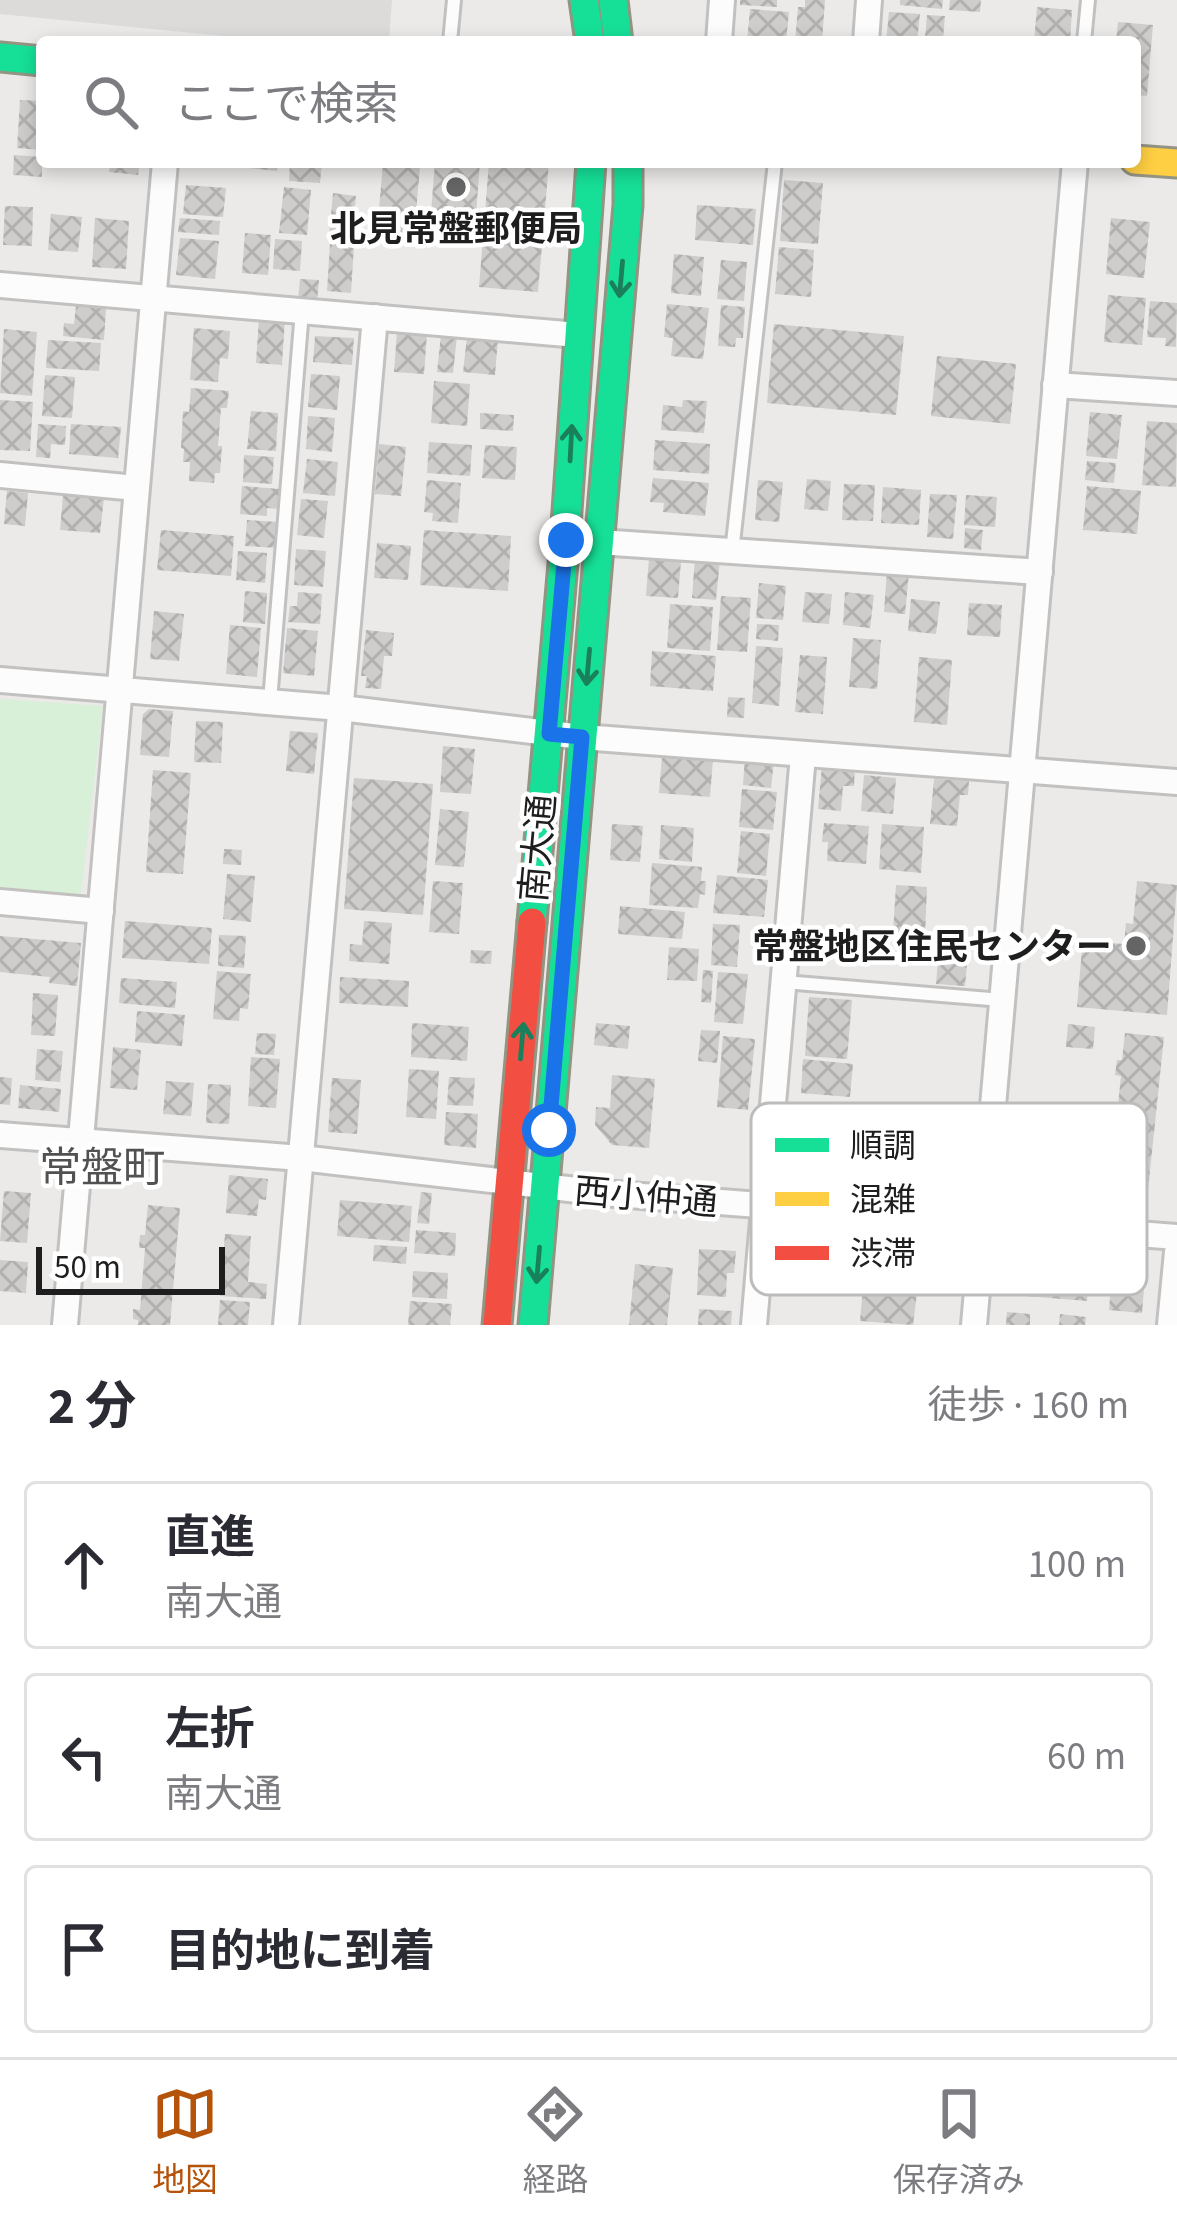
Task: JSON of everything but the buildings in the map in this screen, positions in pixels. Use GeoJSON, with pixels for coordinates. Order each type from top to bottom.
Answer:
{"type":"FeatureCollection","features":[{"type":"Feature","properties":{"kind":"street"},"geometry":{"type":"LineString","coordinates":[[584,0],[589,36]]}},
{"type":"Feature","properties":{"kind":"street"},"geometry":{"type":"LineString","coordinates":[[613,0],[617,36]]}},
{"type":"Feature","properties":{"kind":"street"},"geometry":{"type":"LineString","coordinates":[[719,36],[722,0]]}},
{"type":"Feature","properties":{"kind":"street"},"geometry":{"type":"LineString","coordinates":[[866,36],[869,0]]}},
{"type":"Feature","properties":{"kind":"street"},"geometry":{"type":"LineString","coordinates":[[0,57],[36,60]]}},
{"type":"Feature","properties":{"kind":"street"},"geometry":{"type":"LineString","coordinates":[[1141,160],[1177,163]]}},
{"type":"Feature","properties":{"kind":"street"},"geometry":{"type":"LineString","coordinates":[[65,1325],[164,168]]}},
{"type":"Feature","properties":{"kind":"street","name":"南大通"},"geometry":{"type":"LineString","coordinates":[[497,1325],[566,540],[591,168]]}},
{"type":"Feature","properties":{"kind":"street","name":"南大通"},"geometry":{"type":"LineString","coordinates":[[533,1325],[628,168]]}},
{"type":"Feature","properties":{"kind":"street"},"geometry":{"type":"LineString","coordinates":[[993,1103],[1074,168]]}},
{"type":"Feature","properties":{"kind":"street"},"geometry":{"type":"LineString","coordinates":[[0,285],[578,335]]}},
{"type":"Feature","properties":{"kind":"street"},"geometry":{"type":"LineString","coordinates":[[286,1325],[375,317]]}},
{"type":"Feature","properties":{"kind":"street"},"geometry":{"type":"LineString","coordinates":[[1055,385],[1177,393]]}},
{"type":"Feature","properties":{"kind":"street"},"geometry":{"type":"LineString","coordinates":[[0,475],[136,488]]}},
{"type":"Feature","properties":{"kind":"street"},"geometry":{"type":"LineString","coordinates":[[599,542],[1040,572]]}},
{"type":"Feature","properties":{"kind":"street"},"geometry":{"type":"LineString","coordinates":[[0,680],[270,701],[582,737],[1177,782]]}},
{"type":"Feature","properties":{"kind":"street"},"geometry":{"type":"LineString","coordinates":[[774,1103],[803,754]]}},
{"type":"Feature","properties":{"kind":"street"},"geometry":{"type":"LineString","coordinates":[[0,902],[101,911]]}},
{"type":"Feature","properties":{"kind":"street","name":"西小仲通"},"geometry":{"type":"LineString","coordinates":[[0,1135],[301,1158],[751,1207]]}},
{"type":"Feature","properties":{"kind":"street","name":"西小仲通"},"geometry":{"type":"LineString","coordinates":[[1147,1234],[1177,1237]]}},
{"type":"Feature","properties":{"kind":"street"},"geometry":{"type":"LineString","coordinates":[[1170,1325],[1177,1252]]}},
{"type":"Feature","properties":{"kind":"street"},"geometry":{"type":"LineString","coordinates":[[754,1325],[757,1295]]}},
{"type":"Feature","properties":{"kind":"street"},"geometry":{"type":"LineString","coordinates":[[974,1325],[976,1295]]}},
{"type":"Feature","properties":{"kind":"lane"},"geometry":{"type":"LineString","coordinates":[[451,36],[454,0]]}},
{"type":"Feature","properties":{"kind":"lane"},"geometry":{"type":"LineString","coordinates":[[1085,36],[1088,0]]}},
{"type":"Feature","properties":{"kind":"lane"},"geometry":{"type":"LineString","coordinates":[[732,552],[774,168]]}},
{"type":"Feature","properties":{"kind":"lane"},"geometry":{"type":"LineString","coordinates":[[270,701],[302,311]]}},
{"type":"Feature","properties":{"kind":"lane"},"geometry":{"type":"LineString","coordinates":[[784,982],[1002,1000]]}},
{"type":"Feature","properties":{"kind":"green space"},"geometry":{"type":"Polygon","coordinates":[[[0,699],[103,706],[80,900],[0,893],[0,699]]]}},
{"type":"Feature","properties":{"kind":"shaded area"},"geometry":{"type":"Polygon","coordinates":[[[0,0],[392,0],[389,36],[222,36],[0,14],[0,0]]]}},
{"type":"Feature","properties":{"kind":"traffic: fast"},"geometry":{"type":"LineString","coordinates":[[584,0],[589,36]]}},
{"type":"Feature","properties":{"kind":"traffic: fast"},"geometry":{"type":"LineString","coordinates":[[613,0],[617,36]]}},
{"type":"Feature","properties":{"kind":"traffic: fast"},"geometry":{"type":"LineString","coordinates":[[0,57],[36,60]]}},
{"type":"Feature","properties":{"kind":"traffic: fast"},"geometry":{"type":"LineString","coordinates":[[532,922],[591,168]]}},
{"type":"Feature","properties":{"kind":"traffic: fast"},"geometry":{"type":"LineString","coordinates":[[533,1325],[628,168]]}},
{"type":"Feature","properties":{"kind":"traffic: slow"},"geometry":{"type":"LineString","coordinates":[[1141,160],[1177,163]]}},
{"type":"Feature","properties":{"kind":"traffic: jam"},"geometry":{"type":"LineString","coordinates":[[497,1325],[532,922]]}},
{"type":"Feature","properties":{"kind":"place","name":"北見常盤郵便局"},"geometry":{"type":"Point","coordinates":[456,187]}},
{"type":"Feature","properties":{"kind":"place","name":"常盤地区住民センター"},"geometry":{"type":"Point","coordinates":[1136,946]}},
{"type":"Feature","properties":{"kind":"district","name":"常盤町"},"geometry":{"type":"Point","coordinates":[102,1167]}},
{"type":"Feature","properties":{"kind":"route"},"geometry":{"type":"LineString","coordinates":[[549,1130],[582,737],[549,734],[566,540]]}}]}
